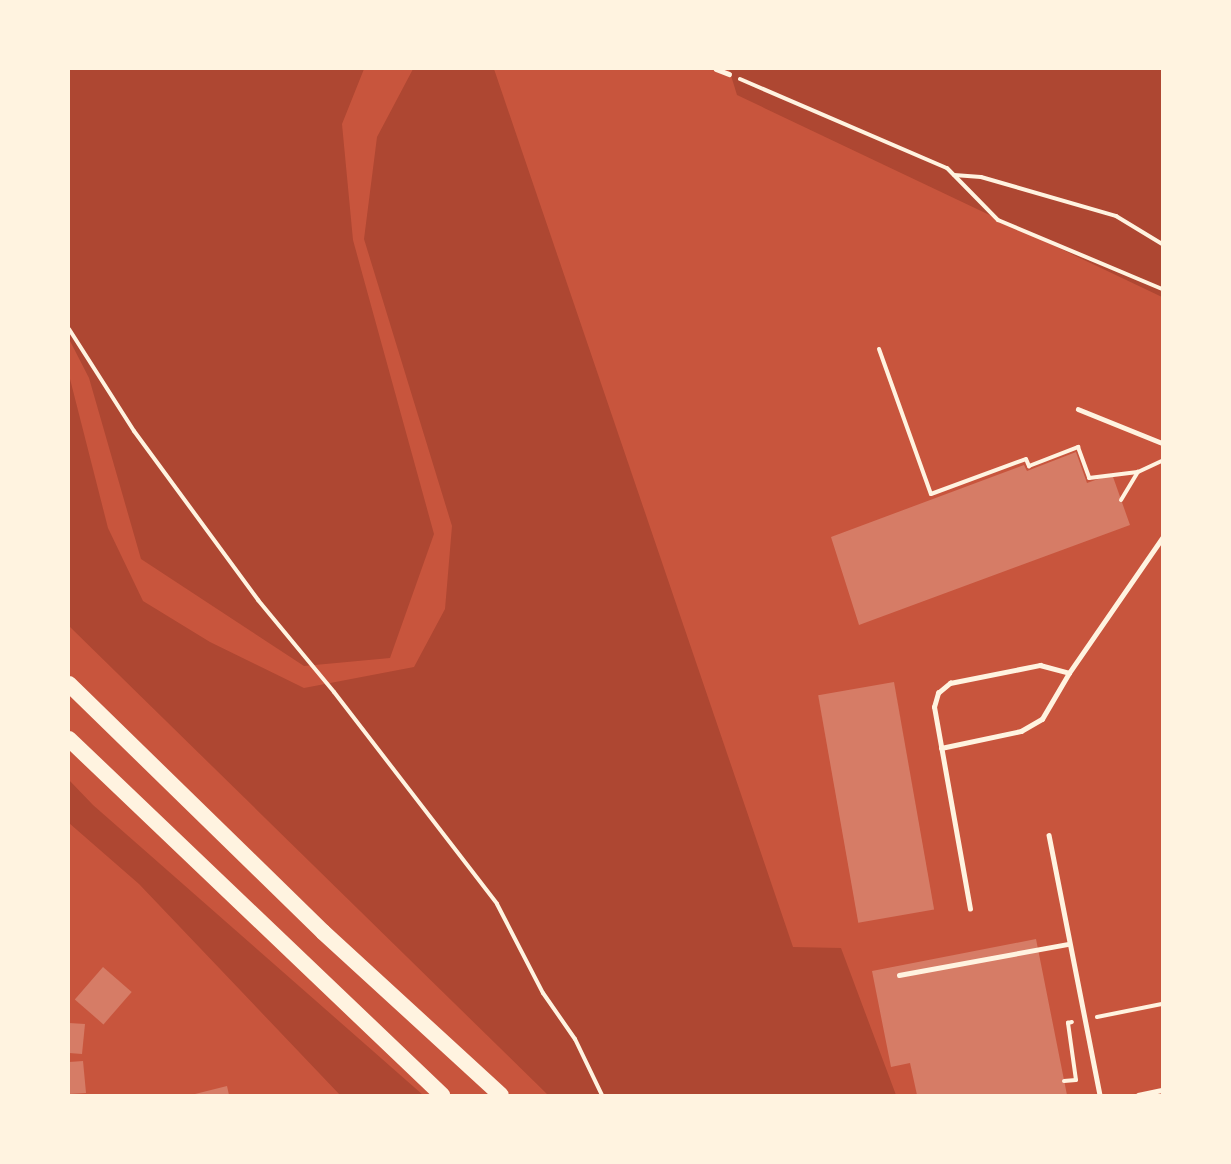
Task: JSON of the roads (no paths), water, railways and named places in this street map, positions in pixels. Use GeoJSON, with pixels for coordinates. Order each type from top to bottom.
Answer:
{"type":"FeatureCollection","features":[{"type":"Feature","properties":{"kind":"highway"},"geometry":{"type":"LineString","coordinates":[[69,684],[323,932],[501,1095]]}},
{"type":"Feature","properties":{"kind":"highway"},"geometry":{"type":"LineString","coordinates":[[69,739],[442,1095]]}},
{"type":"Feature","properties":{"kind":"lane"},"geometry":{"type":"LineString","coordinates":[[716,69],[729,74]]}},
{"type":"Feature","properties":{"kind":"lane"},"geometry":{"type":"LineString","coordinates":[[1078,409],[1162,443]]}},
{"type":"Feature","properties":{"kind":"lane"},"geometry":{"type":"LineString","coordinates":[[941,748],[1021,731],[1042,719],[1069,673],[1162,538]]}},
{"type":"Feature","properties":{"kind":"lane"},"geometry":{"type":"LineString","coordinates":[[970,909],[934,707],[938,693],[950,683],[1040,665],[1069,673]]}},
{"type":"Feature","properties":{"kind":"lane"},"geometry":{"type":"LineString","coordinates":[[1049,835],[1068,944],[1100,1095]]}},
{"type":"Feature","properties":{"kind":"lane"},"geometry":{"type":"LineString","coordinates":[[899,975],[1068,944]]}},
{"type":"Feature","properties":{"kind":"lane"},"geometry":{"type":"LineString","coordinates":[[1138,1095],[1162,1090]]}}]}
